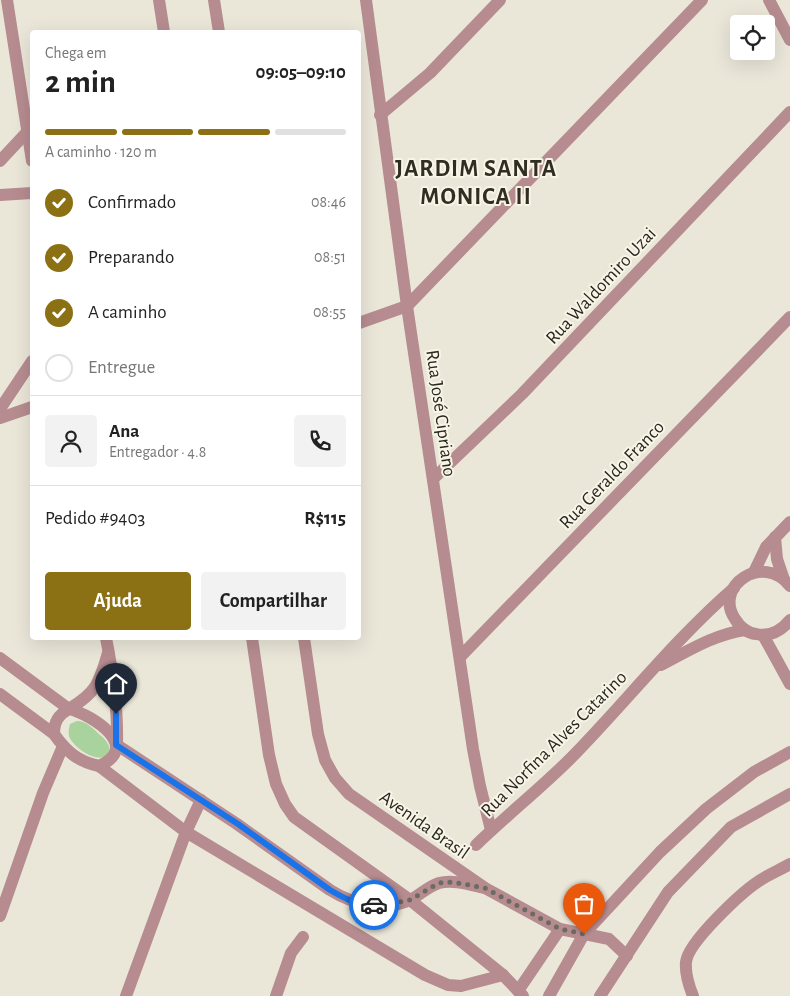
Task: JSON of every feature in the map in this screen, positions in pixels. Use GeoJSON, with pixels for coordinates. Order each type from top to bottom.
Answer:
{"type":"FeatureCollection","features":[{"type":"Feature","properties":{"kind":"street"},"geometry":{"type":"LineString","coordinates":[[8,0],[30,149]]}},
{"type":"Feature","properties":{"kind":"street"},"geometry":{"type":"LineString","coordinates":[[160,0],[164,30]]}},
{"type":"Feature","properties":{"kind":"street"},"geometry":{"type":"LineString","coordinates":[[214,0],[219,30]]}},
{"type":"Feature","properties":{"kind":"street","name":"Rua José Cipriano"},"geometry":{"type":"LineString","coordinates":[[366,0],[407,306],[473,749],[480,786],[492,830]]}},
{"type":"Feature","properties":{"kind":"street"},"geometry":{"type":"LineString","coordinates":[[380,115],[430,73],[500,0]]}},
{"type":"Feature","properties":{"kind":"street"},"geometry":{"type":"LineString","coordinates":[[361,322],[407,306],[702,0]]}},
{"type":"Feature","properties":{"kind":"street"},"geometry":{"type":"LineString","coordinates":[[770,0],[790,40]]}},
{"type":"Feature","properties":{"kind":"street","name":"Rua Waldomiro Uzai"},"geometry":{"type":"LineString","coordinates":[[433,479],[522,394],[790,112]]}},
{"type":"Feature","properties":{"kind":"street"},"geometry":{"type":"LineString","coordinates":[[0,161],[27,132]]}},
{"type":"Feature","properties":{"kind":"street"},"geometry":{"type":"LineString","coordinates":[[0,195],[30,193]]}},
{"type":"Feature","properties":{"kind":"street","name":"Rua Geraldo Franco"},"geometry":{"type":"LineString","coordinates":[[460,657],[790,317]]}},
{"type":"Feature","properties":{"kind":"street"},"geometry":{"type":"LineString","coordinates":[[0,409],[30,364]]}},
{"type":"Feature","properties":{"kind":"street"},"geometry":{"type":"LineString","coordinates":[[0,418],[30,407]]}},
{"type":"Feature","properties":{"kind":"street"},"geometry":{"type":"LineString","coordinates":[[754,572],[763,551],[790,522]]}},
{"type":"Feature","properties":{"kind":"street"},"geometry":{"type":"LineString","coordinates":[[775,537],[777,559],[786,582]]}},
{"type":"Feature","properties":{"kind":"street"},"geometry":{"type":"LineString","coordinates":[[754,572],[764,570],[786,582]]}},
{"type":"Feature","properties":{"kind":"street","name":"Rua Norfina Alves Catarino"},"geometry":{"type":"LineString","coordinates":[[476,845],[570,759],[702,616],[734,588],[739,580],[754,572]]}},
{"type":"Feature","properties":{"kind":"street"},"geometry":{"type":"LineString","coordinates":[[734,588],[730,597],[733,616],[746,630],[763,635],[778,631],[790,620]]}},
{"type":"Feature","properties":{"kind":"street","name":"Rua Norfina Alves Catarino"},"geometry":{"type":"LineString","coordinates":[[656,667],[724,633],[746,630]]}},
{"type":"Feature","properties":{"kind":"street"},"geometry":{"type":"LineString","coordinates":[[763,635],[790,684]]}},
{"type":"Feature","properties":{"kind":"street"},"geometry":{"type":"LineString","coordinates":[[252,640],[269,755],[276,784],[285,804],[294,817],[410,900],[503,975],[521,993],[560,929]]}},
{"type":"Feature","properties":{"kind":"street","name":"Avenida Brasil"},"geometry":{"type":"LineString","coordinates":[[304,640],[318,734],[325,760],[335,778],[349,794],[485,888],[560,929],[609,939],[627,956]]}},
{"type":"Feature","properties":{"kind":"street"},"geometry":{"type":"LineString","coordinates":[[54,734],[54,725],[58,717],[86,699],[100,680],[107,644]]}},
{"type":"Feature","properties":{"kind":"street"},"geometry":{"type":"LineString","coordinates":[[99,766],[107,763],[116,751],[117,728],[107,644]]}},
{"type":"Feature","properties":{"kind":"street"},"geometry":{"type":"LineString","coordinates":[[0,658],[69,709],[94,718],[110,734],[116,745],[201,800],[346,900],[368,906],[390,904],[410,900],[439,883],[452,882],[485,888]]}},
{"type":"Feature","properties":{"kind":"street"},"geometry":{"type":"LineString","coordinates":[[0,694],[54,734],[63,746],[82,762],[99,766],[186,832],[425,976],[448,986],[461,986],[503,975]]}},
{"type":"Feature","properties":{"kind":"street"},"geometry":{"type":"LineString","coordinates":[[0,916],[42,793],[63,746]]}},
{"type":"Feature","properties":{"kind":"street"},"geometry":{"type":"LineString","coordinates":[[549,996],[584,934],[660,852],[706,808],[754,772],[790,752]]}},
{"type":"Feature","properties":{"kind":"street"},"geometry":{"type":"LineString","coordinates":[[600,996],[668,892],[730,827],[790,794]]}},
{"type":"Feature","properties":{"kind":"street"},"geometry":{"type":"LineString","coordinates":[[126,996],[186,832],[201,800]]}},
{"type":"Feature","properties":{"kind":"street"},"geometry":{"type":"LineString","coordinates":[[693,996],[689,986],[686,962],[693,944],[707,927],[759,881],[790,864]]}},
{"type":"Feature","properties":{"kind":"street"},"geometry":{"type":"LineString","coordinates":[[276,996],[292,953],[303,937]]}},
{"type":"Feature","properties":{"kind":"green space"},"geometry":{"type":"Polygon","coordinates":[[[77,721],[84,722],[105,739],[110,749],[108,755],[99,758],[94,757],[74,744],[69,736],[69,730],[70,724],[77,721]]]}},
{"type":"Feature","properties":{"kind":"way so far"},"geometry":{"type":"LineString","coordinates":[[374,905],[410,900],[439,883],[452,882],[485,888],[560,929],[584,934]]}},
{"type":"Feature","properties":{"kind":"district","name":"JARDIM SANTA MONICA II"},"geometry":{"type":"Point","coordinates":[476,182]}},
{"type":"Feature","properties":{"kind":"route"},"geometry":{"type":"LineString","coordinates":[[116,714],[116,745],[238,824],[346,900],[368,906],[374,905]]}}]}
